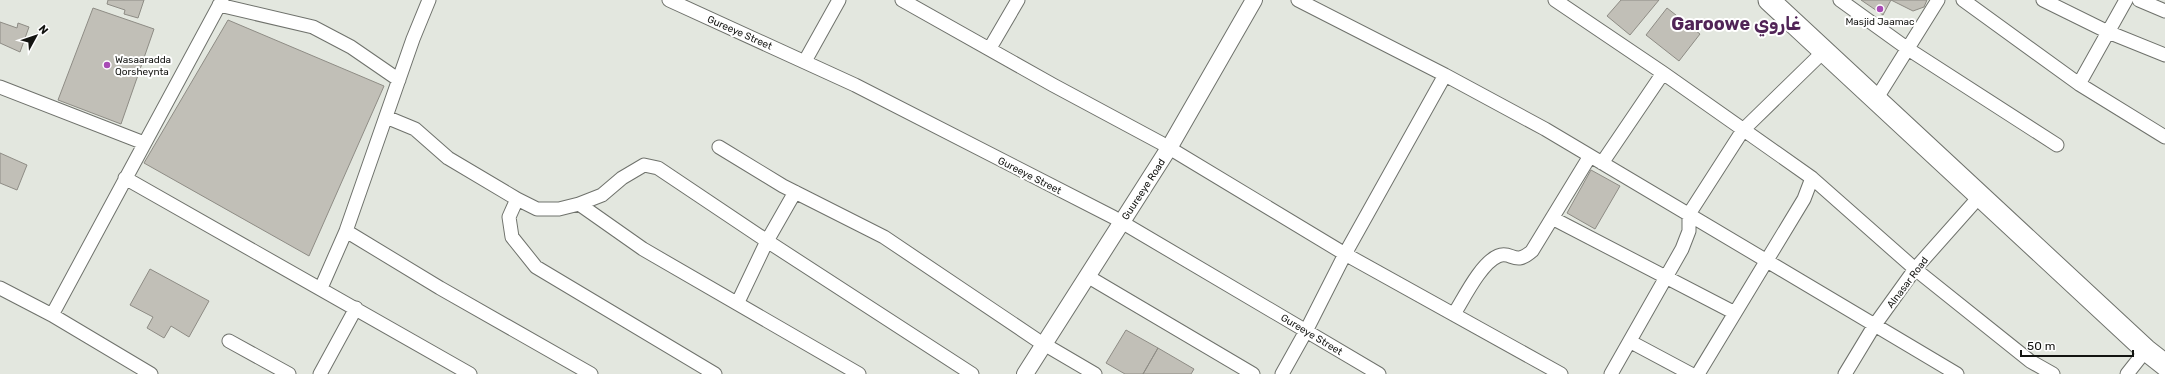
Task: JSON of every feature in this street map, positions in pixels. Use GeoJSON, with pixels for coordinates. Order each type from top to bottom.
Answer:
{"type":"FeatureCollection","features":[{"type":"Feature","properties":{"kind":"main road"},"geometry":{"type":"LineString","coordinates":[[1769,0],[1979,197],[2146,350],[2165,365]]}},
{"type":"Feature","properties":{"kind":"street"},"geometry":{"type":"LineString","coordinates":[[321,288],[346,231],[413,39],[429,0]]}},
{"type":"Feature","properties":{"kind":"street","name":"Gureeye Street"},"geometry":{"type":"LineString","coordinates":[[669,0],[855,85],[1122,222],[1379,374]]}},
{"type":"Feature","properties":{"kind":"street"},"geometry":{"type":"LineString","coordinates":[[805,61],[839,0]]}},
{"type":"Feature","properties":{"kind":"street"},"geometry":{"type":"LineString","coordinates":[[902,0],[990,48],[1054,86],[1169,148],[1345,254],[1561,374]]}},
{"type":"Feature","properties":{"kind":"street"},"geometry":{"type":"LineString","coordinates":[[990,48],[1018,0]]}},
{"type":"Feature","properties":{"kind":"street","name":"Guureeye Road"},"geometry":{"type":"LineString","coordinates":[[1025,374],[1169,148],[1254,0]]}},
{"type":"Feature","properties":{"kind":"street"},"geometry":{"type":"LineString","coordinates":[[1298,0],[1445,75],[1590,156],[1957,374]]}},
{"type":"Feature","properties":{"kind":"street"},"geometry":{"type":"LineString","coordinates":[[1555,0],[1663,73],[1812,178],[1915,269],[2030,361],[2053,374]]}},
{"type":"Feature","properties":{"kind":"street"},"geometry":{"type":"LineString","coordinates":[[1840,0],[1908,49],[2057,146]]}},
{"type":"Feature","properties":{"kind":"street"},"geometry":{"type":"LineString","coordinates":[[1875,101],[1938,0]]}},
{"type":"Feature","properties":{"kind":"street"},"geometry":{"type":"LineString","coordinates":[[1963,0],[2079,84],[2165,137]]}},
{"type":"Feature","properties":{"kind":"street"},"geometry":{"type":"LineString","coordinates":[[2043,0],[2108,32],[2165,55]]}},
{"type":"Feature","properties":{"kind":"street"},"geometry":{"type":"LineString","coordinates":[[2079,84],[2126,0]]}},
{"type":"Feature","properties":{"kind":"street"},"geometry":{"type":"LineString","coordinates":[[2139,0],[2165,11]]}},
{"type":"Feature","properties":{"kind":"street"},"geometry":{"type":"LineString","coordinates":[[52,315],[220,2],[313,27],[351,48],[399,80]]}},
{"type":"Feature","properties":{"kind":"street"},"geometry":{"type":"LineString","coordinates":[[1611,374],[1631,342],[1667,276],[1689,231],[1689,214],[1743,130],[1823,52]]}},
{"type":"Feature","properties":{"kind":"street"},"geometry":{"type":"LineString","coordinates":[[1602,163],[1663,73]]}},
{"type":"Feature","properties":{"kind":"street"},"geometry":{"type":"LineString","coordinates":[[1282,374],[1345,254],[1445,75]]}},
{"type":"Feature","properties":{"kind":"street"},"geometry":{"type":"LineString","coordinates":[[0,87],[144,143]]}},
{"type":"Feature","properties":{"kind":"street"},"geometry":{"type":"LineString","coordinates":[[386,117],[415,129],[448,158],[517,199],[537,209],[559,209],[579,204],[602,195],[622,178],[644,165],[658,168],[767,242],[972,374]]}},
{"type":"Feature","properties":{"kind":"street"},"geometry":{"type":"LineString","coordinates":[[720,147],[795,192],[884,237],[1044,344],[1095,374]]}},
{"type":"Feature","properties":{"kind":"street"},"geometry":{"type":"LineString","coordinates":[[1454,314],[1486,264],[1497,256],[1503,255],[1515,259],[1524,258],[1532,251],[1590,156]]}},
{"type":"Feature","properties":{"kind":"street"},"geometry":{"type":"LineString","coordinates":[[125,178],[470,374]]}},
{"type":"Feature","properties":{"kind":"street"},"geometry":{"type":"LineString","coordinates":[[1698,374],[1804,199],[1812,178]]}},
{"type":"Feature","properties":{"kind":"street"},"geometry":{"type":"LineString","coordinates":[[738,302],[767,242],[795,192]]}},
{"type":"Feature","properties":{"kind":"street","name":"Alnasar Road"},"geometry":{"type":"LineString","coordinates":[[1845,374],[1874,326],[1915,269],[1979,197]]}},
{"type":"Feature","properties":{"kind":"street"},"geometry":{"type":"LineString","coordinates":[[517,199],[509,217],[512,237],[536,267],[695,369],[715,374]]}},
{"type":"Feature","properties":{"kind":"street"},"geometry":{"type":"LineString","coordinates":[[579,204],[644,249],[738,302],[859,374]]}},
{"type":"Feature","properties":{"kind":"street"},"geometry":{"type":"LineString","coordinates":[[1552,218],[1667,276],[1735,313]]}},
{"type":"Feature","properties":{"kind":"street"},"geometry":{"type":"LineString","coordinates":[[346,231],[433,284],[591,374]]}},
{"type":"Feature","properties":{"kind":"street"},"geometry":{"type":"LineString","coordinates":[[1087,276],[1253,374]]}},
{"type":"Feature","properties":{"kind":"street"},"geometry":{"type":"LineString","coordinates":[[0,288],[52,315],[151,374]]}},
{"type":"Feature","properties":{"kind":"street"},"geometry":{"type":"LineString","coordinates":[[320,374],[356,308]]}},
{"type":"Feature","properties":{"kind":"street"},"geometry":{"type":"LineString","coordinates":[[229,341],[289,374]]}},
{"type":"Feature","properties":{"kind":"street"},"geometry":{"type":"LineString","coordinates":[[1631,342],[1691,374]]}},
{"type":"Feature","properties":{"kind":"street"},"geometry":{"type":"LineString","coordinates":[[2127,374],[2146,350]]}},
{"type":"Feature","properties":{"kind":"building"},"geometry":{"type":"Polygon","coordinates":[[[108,0],[144,0],[138,18],[124,14],[125,10],[107,4],[108,0]]]}},
{"type":"Feature","properties":{"kind":"building"},"geometry":{"type":"Polygon","coordinates":[[[1621,0],[1659,0],[1630,35],[1607,16],[1621,0]]]}},
{"type":"Feature","properties":{"kind":"building"},"geometry":{"type":"Polygon","coordinates":[[[1861,0],[1891,0],[1883,15],[1861,0]]]}},
{"type":"Feature","properties":{"kind":"building"},"geometry":{"type":"Polygon","coordinates":[[[1891,0],[1927,0],[1924,7],[1913,11],[1891,0]]]}},
{"type":"Feature","properties":{"kind":"building","name":"Wasaaradda Qorsheynta"},"geometry":{"type":"Polygon","coordinates":[[[93,8],[154,29],[121,124],[58,100],[93,8]]]}},
{"type":"Feature","properties":{"kind":"building"},"geometry":{"type":"Polygon","coordinates":[[[1667,8],[1700,34],[1679,61],[1646,35],[1667,8]]]}},
{"type":"Feature","properties":{"kind":"building"},"geometry":{"type":"Polygon","coordinates":[[[228,20],[384,86],[309,256],[144,163],[228,20]]]}},
{"type":"Feature","properties":{"kind":"building"},"geometry":{"type":"Polygon","coordinates":[[[0,22],[17,28],[18,23],[29,27],[20,52],[0,43],[0,22]]]}},
{"type":"Feature","properties":{"kind":"building"},"geometry":{"type":"Polygon","coordinates":[[[0,153],[27,165],[17,190],[0,183],[0,153]]]}},
{"type":"Feature","properties":{"kind":"building"},"geometry":{"type":"Polygon","coordinates":[[[1591,170],[1620,186],[1595,229],[1567,213],[1591,170]]]}},
{"type":"Feature","properties":{"kind":"building"},"geometry":{"type":"Polygon","coordinates":[[[150,269],[209,301],[189,337],[171,326],[164,338],[147,328],[153,317],[130,305],[150,269]]]}},
{"type":"Feature","properties":{"kind":"building"},"geometry":{"type":"Polygon","coordinates":[[[1126,330],[1158,348],[1143,374],[1125,374],[1106,363],[1126,330]]]}},
{"type":"Feature","properties":{"kind":"building"},"geometry":{"type":"Polygon","coordinates":[[[1158,348],[1194,369],[1191,374],[1143,374],[1158,348]]]}},
{"type":"Feature","properties":{"kind":"place","name":"Masjid Jaamac"},"geometry":{"type":"Point","coordinates":[1880,9]}},
{"type":"Feature","properties":{"kind":"place","name":"Wasaaradda Qorsheynta"},"geometry":{"type":"Point","coordinates":[107,65]}},
{"type":"Feature","properties":{"kind":"district","name":"Garoowe غاروي"},"geometry":{"type":"Point","coordinates":[1736,24]}}]}
